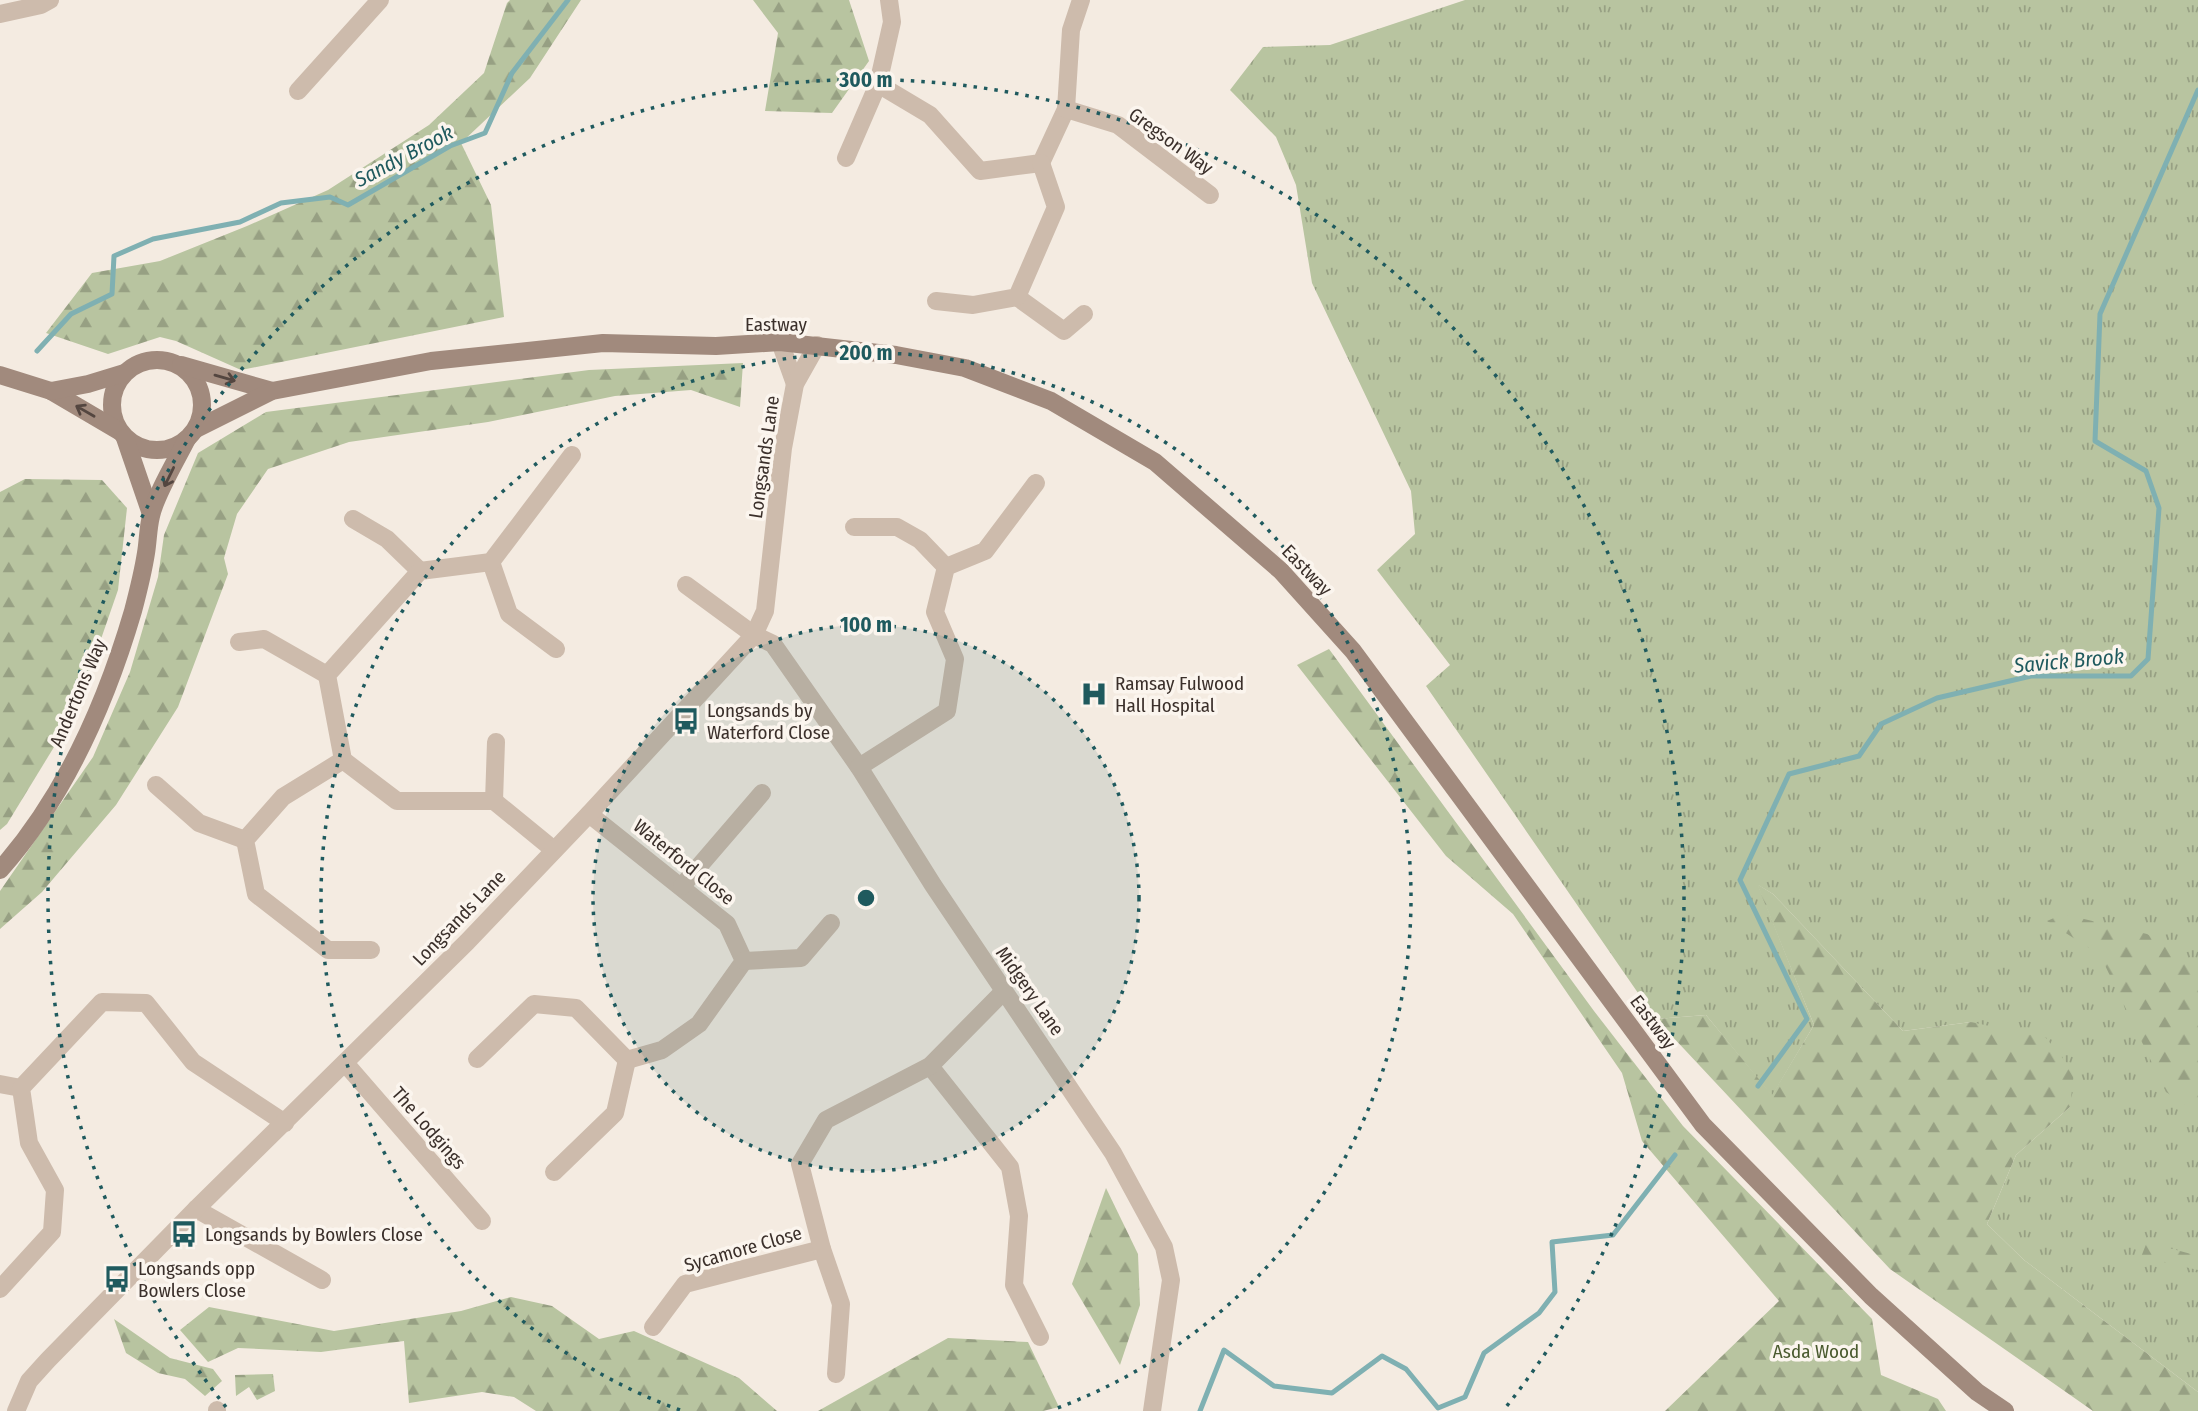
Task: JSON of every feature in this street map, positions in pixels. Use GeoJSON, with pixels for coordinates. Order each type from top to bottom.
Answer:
{"type":"FeatureCollection","features":[{"type":"Feature","properties":{"kind":"main road","name":"Eastway"},"geometry":{"type":"LineString","coordinates":[[191,434],[272,391],[431,360],[603,343],[716,346],[780,342],[896,355],[965,368],[1051,401],[1155,462],[1281,571],[1353,651],[1703,1125],[1871,1296],[1978,1392],[2005,1411]]}},
{"type":"Feature","properties":{"kind":"main road"},"geometry":{"type":"LineString","coordinates":[[0,375],[51,391],[136,446],[163,450],[176,446],[191,434],[202,407],[198,386],[190,374],[165,360],[150,359],[136,364],[124,373],[115,386],[111,401],[112,416],[122,435]]}},
{"type":"Feature","properties":{"kind":"main road","name":"Eastway"},"geometry":{"type":"LineString","coordinates":[[178,365],[272,391]]}},
{"type":"Feature","properties":{"kind":"main road"},"geometry":{"type":"LineString","coordinates":[[51,391],[124,373]]}},
{"type":"Feature","properties":{"kind":"main road","name":"Andertons Way"},"geometry":{"type":"LineString","coordinates":[[0,870],[41,815],[75,758],[99,706],[134,608],[151,514],[191,434]]}},
{"type":"Feature","properties":{"kind":"main road","name":"Andertons Way"},"geometry":{"type":"LineString","coordinates":[[122,435],[151,514]]}},
{"type":"Feature","properties":{"kind":"street"},"geometry":{"type":"LineString","coordinates":[[0,14],[41,5],[50,0]]}},
{"type":"Feature","properties":{"kind":"street"},"geometry":{"type":"LineString","coordinates":[[298,92],[380,0]]}},
{"type":"Feature","properties":{"kind":"street"},"geometry":{"type":"LineString","coordinates":[[846,158],[878,83],[892,22],[889,0]]}},
{"type":"Feature","properties":{"kind":"street"},"geometry":{"type":"LineString","coordinates":[[1017,297],[1056,207],[1041,163],[1066,109],[1071,30],[1081,0]]}},
{"type":"Feature","properties":{"kind":"street"},"geometry":{"type":"LineString","coordinates":[[878,83],[930,115],[980,171],[1041,163]]}},
{"type":"Feature","properties":{"kind":"street","name":"Gregson Way"},"geometry":{"type":"LineString","coordinates":[[1066,109],[1118,125],[1210,195]]}},
{"type":"Feature","properties":{"kind":"street"},"geometry":{"type":"LineString","coordinates":[[936,301],[973,305],[1017,297],[1064,331],[1084,314]]}},
{"type":"Feature","properties":{"kind":"street","name":"Longsands Lane"},"geometry":{"type":"LineString","coordinates":[[780,342],[796,384]]}},
{"type":"Feature","properties":{"kind":"street","name":"Longsands Lane"},"geometry":{"type":"LineString","coordinates":[[16,1411],[29,1381],[196,1209],[467,942],[754,635],[765,611],[783,448],[796,384],[817,345]]}},
{"type":"Feature","properties":{"kind":"street"},"geometry":{"type":"LineString","coordinates":[[327,675],[420,572],[491,562],[572,455]]}},
{"type":"Feature","properties":{"kind":"street"},"geometry":{"type":"LineString","coordinates":[[946,567],[985,551],[1036,483]]}},
{"type":"Feature","properties":{"kind":"street"},"geometry":{"type":"LineString","coordinates":[[353,519],[387,539],[420,572]]}},
{"type":"Feature","properties":{"kind":"street"},"geometry":{"type":"LineString","coordinates":[[854,527],[897,527],[920,540],[946,567]]}},
{"type":"Feature","properties":{"kind":"street"},"geometry":{"type":"LineString","coordinates":[[491,562],[509,614],[556,649]]}},
{"type":"Feature","properties":{"kind":"street"},"geometry":{"type":"LineString","coordinates":[[859,767],[947,711],[955,659],[935,611],[946,567]]}},
{"type":"Feature","properties":{"kind":"street","name":"Midgery Lane"},"geometry":{"type":"LineString","coordinates":[[686,584],[754,635],[773,644],[859,767],[940,896],[1113,1153],[1164,1247],[1171,1280],[1152,1411]]}},
{"type":"Feature","properties":{"kind":"street"},"geometry":{"type":"LineString","coordinates":[[239,642],[264,639],[327,675],[343,760],[397,801],[494,801],[554,850]]}},
{"type":"Feature","properties":{"kind":"street"},"geometry":{"type":"LineString","coordinates":[[494,801],[496,742]]}},
{"type":"Feature","properties":{"kind":"street"},"geometry":{"type":"LineString","coordinates":[[245,841],[282,797],[343,760]]}},
{"type":"Feature","properties":{"kind":"street"},"geometry":{"type":"LineString","coordinates":[[156,785],[199,823],[245,841]]}},
{"type":"Feature","properties":{"kind":"street"},"geometry":{"type":"LineString","coordinates":[[682,886],[762,793]]}},
{"type":"Feature","properties":{"kind":"street","name":"Waterford Close"},"geometry":{"type":"LineString","coordinates":[[589,814],[727,924],[744,961]]}},
{"type":"Feature","properties":{"kind":"street"},"geometry":{"type":"LineString","coordinates":[[245,841],[256,894],[328,950],[371,950]]}},
{"type":"Feature","properties":{"kind":"street"},"geometry":{"type":"LineString","coordinates":[[627,1060],[662,1050],[699,1024],[744,961],[801,958],[831,923]]}},
{"type":"Feature","properties":{"kind":"street","name":"Sycamore Close"},"geometry":{"type":"LineString","coordinates":[[836,1374],[841,1304],[822,1249],[800,1164],[826,1119],[930,1066],[1004,991]]}},
{"type":"Feature","properties":{"kind":"street"},"geometry":{"type":"LineString","coordinates":[[21,1088],[102,1002],[146,1003],[193,1062],[285,1123]]}},
{"type":"Feature","properties":{"kind":"street"},"geometry":{"type":"LineString","coordinates":[[477,1059],[534,1004],[576,1008],[627,1060]]}},
{"type":"Feature","properties":{"kind":"street"},"geometry":{"type":"LineString","coordinates":[[554,1172],[615,1113],[627,1060]]}},
{"type":"Feature","properties":{"kind":"street","name":"The Lodgings"},"geometry":{"type":"LineString","coordinates":[[345,1063],[482,1221]]}},
{"type":"Feature","properties":{"kind":"street"},"geometry":{"type":"LineString","coordinates":[[930,1066],[1010,1167],[1019,1216],[1014,1285],[1041,1337]]}},
{"type":"Feature","properties":{"kind":"street"},"geometry":{"type":"LineString","coordinates":[[0,1084],[21,1088]]}},
{"type":"Feature","properties":{"kind":"street"},"geometry":{"type":"LineString","coordinates":[[0,1289],[52,1232],[55,1190],[29,1143],[21,1088]]}},
{"type":"Feature","properties":{"kind":"street"},"geometry":{"type":"LineString","coordinates":[[196,1209],[322,1280]]}},
{"type":"Feature","properties":{"kind":"street","name":"Sycamore Close"},"geometry":{"type":"LineString","coordinates":[[653,1327],[685,1284],[822,1249]]}},
{"type":"Feature","properties":{"kind":"green space"},"geometry":{"type":"Polygon","coordinates":[[[510,0],[581,0],[530,78],[461,143],[491,205],[504,317],[241,370],[176,341],[160,337],[108,354],[46,333],[92,273],[160,261],[247,226],[328,190],[429,125],[484,73],[510,0]]]}},
{"type":"Feature","properties":{"kind":"green space"},"geometry":{"type":"Polygon","coordinates":[[[753,0],[849,0],[869,61],[832,113],[765,111],[778,33],[753,0]]]}},
{"type":"Feature","properties":{"kind":"green space"},"geometry":{"type":"Polygon","coordinates":[[[1465,0],[2198,0],[2198,1392],[2024,1260],[1987,1224],[2016,1155],[2070,1107],[1971,1022],[1903,1031],[1773,894],[1758,885],[1814,1025],[1772,1096],[1706,1015],[1656,1019],[1426,686],[1450,665],[1377,570],[1415,534],[1411,491],[1312,283],[1296,185],[1276,137],[1230,90],[1263,47],[1330,45],[1465,0]]]}},
{"type":"Feature","properties":{"kind":"green space"},"geometry":{"type":"Polygon","coordinates":[[[743,363],[740,407],[691,390],[615,396],[488,422],[349,442],[268,469],[237,514],[224,558],[228,574],[178,707],[116,805],[42,892],[0,929],[0,891],[93,757],[130,672],[158,577],[164,535],[198,453],[266,412],[589,370],[743,363]]]}},
{"type":"Feature","properties":{"kind":"green space"},"geometry":{"type":"Polygon","coordinates":[[[25,479],[102,480],[127,508],[118,590],[76,711],[7,824],[0,830],[0,492],[25,479]]]}},
{"type":"Feature","properties":{"kind":"green space","name":"Asda Wood"},"geometry":{"type":"Polygon","coordinates":[[[1329,649],[1594,1011],[1683,1126],[1872,1319],[1881,1375],[1938,1399],[1946,1411],[1665,1411],[1779,1301],[1642,1141],[1622,1073],[1513,914],[1446,856],[1297,665],[1329,649]]]}},
{"type":"Feature","properties":{"kind":"green space"},"geometry":{"type":"Polygon","coordinates":[[[1757,884],[1773,894],[1903,1031],[1971,1022],[2046,1038],[2074,1072],[2070,1107],[2016,1155],[1987,1224],[2024,1260],[2198,1392],[2198,1411],[2093,1411],[1890,1269],[1656,1019],[1706,1015],[1772,1095],[1814,1025],[1757,884]]]}},
{"type":"Feature","properties":{"kind":"green space"},"geometry":{"type":"Polygon","coordinates":[[[2063,914],[2147,934],[2198,964],[2198,1113],[2166,1092],[2100,955],[2047,921],[2063,914]]]}},
{"type":"Feature","properties":{"kind":"green space"},"geometry":{"type":"Polygon","coordinates":[[[1106,1188],[1138,1254],[1140,1305],[1120,1365],[1072,1284],[1106,1188]]]}},
{"type":"Feature","properties":{"kind":"green space"},"geometry":{"type":"Polygon","coordinates":[[[2147,1242],[2191,1254],[2198,1246],[2198,1270],[2141,1257],[2147,1242]]]}},
{"type":"Feature","properties":{"kind":"green space"},"geometry":{"type":"Polygon","coordinates":[[[511,1297],[552,1306],[599,1339],[634,1331],[739,1378],[777,1411],[536,1411],[514,1397],[482,1392],[409,1403],[404,1341],[321,1352],[238,1348],[208,1362],[180,1330],[209,1307],[334,1331],[461,1311],[511,1297]]]}},
{"type":"Feature","properties":{"kind":"green space"},"geometry":{"type":"Polygon","coordinates":[[[114,1319],[170,1358],[213,1369],[222,1381],[205,1396],[185,1379],[158,1373],[126,1353],[114,1319]]]}},
{"type":"Feature","properties":{"kind":"green space"},"geometry":{"type":"Polygon","coordinates":[[[948,1338],[1028,1342],[1059,1407],[1043,1411],[818,1411],[948,1338]]]}},
{"type":"Feature","properties":{"kind":"green space"},"geometry":{"type":"Polygon","coordinates":[[[273,1374],[275,1391],[257,1400],[249,1387],[236,1396],[235,1375],[273,1374]]]}},
{"type":"Feature","properties":{"kind":"waterway","name":"Sandy Brook"},"geometry":{"type":"LineString","coordinates":[[37,351],[71,314],[112,294],[114,256],[153,239],[240,222],[281,203],[330,197],[348,205],[450,146],[485,133],[512,73],[568,0]]}},
{"type":"Feature","properties":{"kind":"waterway","name":"Savick Brook"},"geometry":{"type":"LineString","coordinates":[[1758,1086],[1807,1019],[1740,880],[1789,774],[1859,756],[1881,724],[1937,698],[2031,676],[2131,676],[2148,659],[2159,508],[2146,471],[2095,441],[2100,314],[2198,90]]}},
{"type":"Feature","properties":{"kind":"waterway","name":"Savick Brook"},"geometry":{"type":"LineString","coordinates":[[1200,1411],[1224,1350],[1274,1386],[1332,1393],[1382,1356],[1406,1369],[1438,1408],[1465,1397],[1484,1353],[1539,1313],[1555,1292],[1552,1242],[1613,1235],[1675,1155]]}},
{"type":"Feature","properties":{"kind":"place","name":"Ramsay Fulwood Hall Hospital"},"geometry":{"type":"Point","coordinates":[1094,694]}},
{"type":"Feature","properties":{"kind":"place","name":"Longsands by Waterford Close"},"geometry":{"type":"Point","coordinates":[686,721]}},
{"type":"Feature","properties":{"kind":"place","name":"Longsands by Bowlers Close"},"geometry":{"type":"Point","coordinates":[184,1234]}},
{"type":"Feature","properties":{"kind":"place","name":"Longsands opp Bowlers Close"},"geometry":{"type":"Point","coordinates":[117,1279]}}]}
